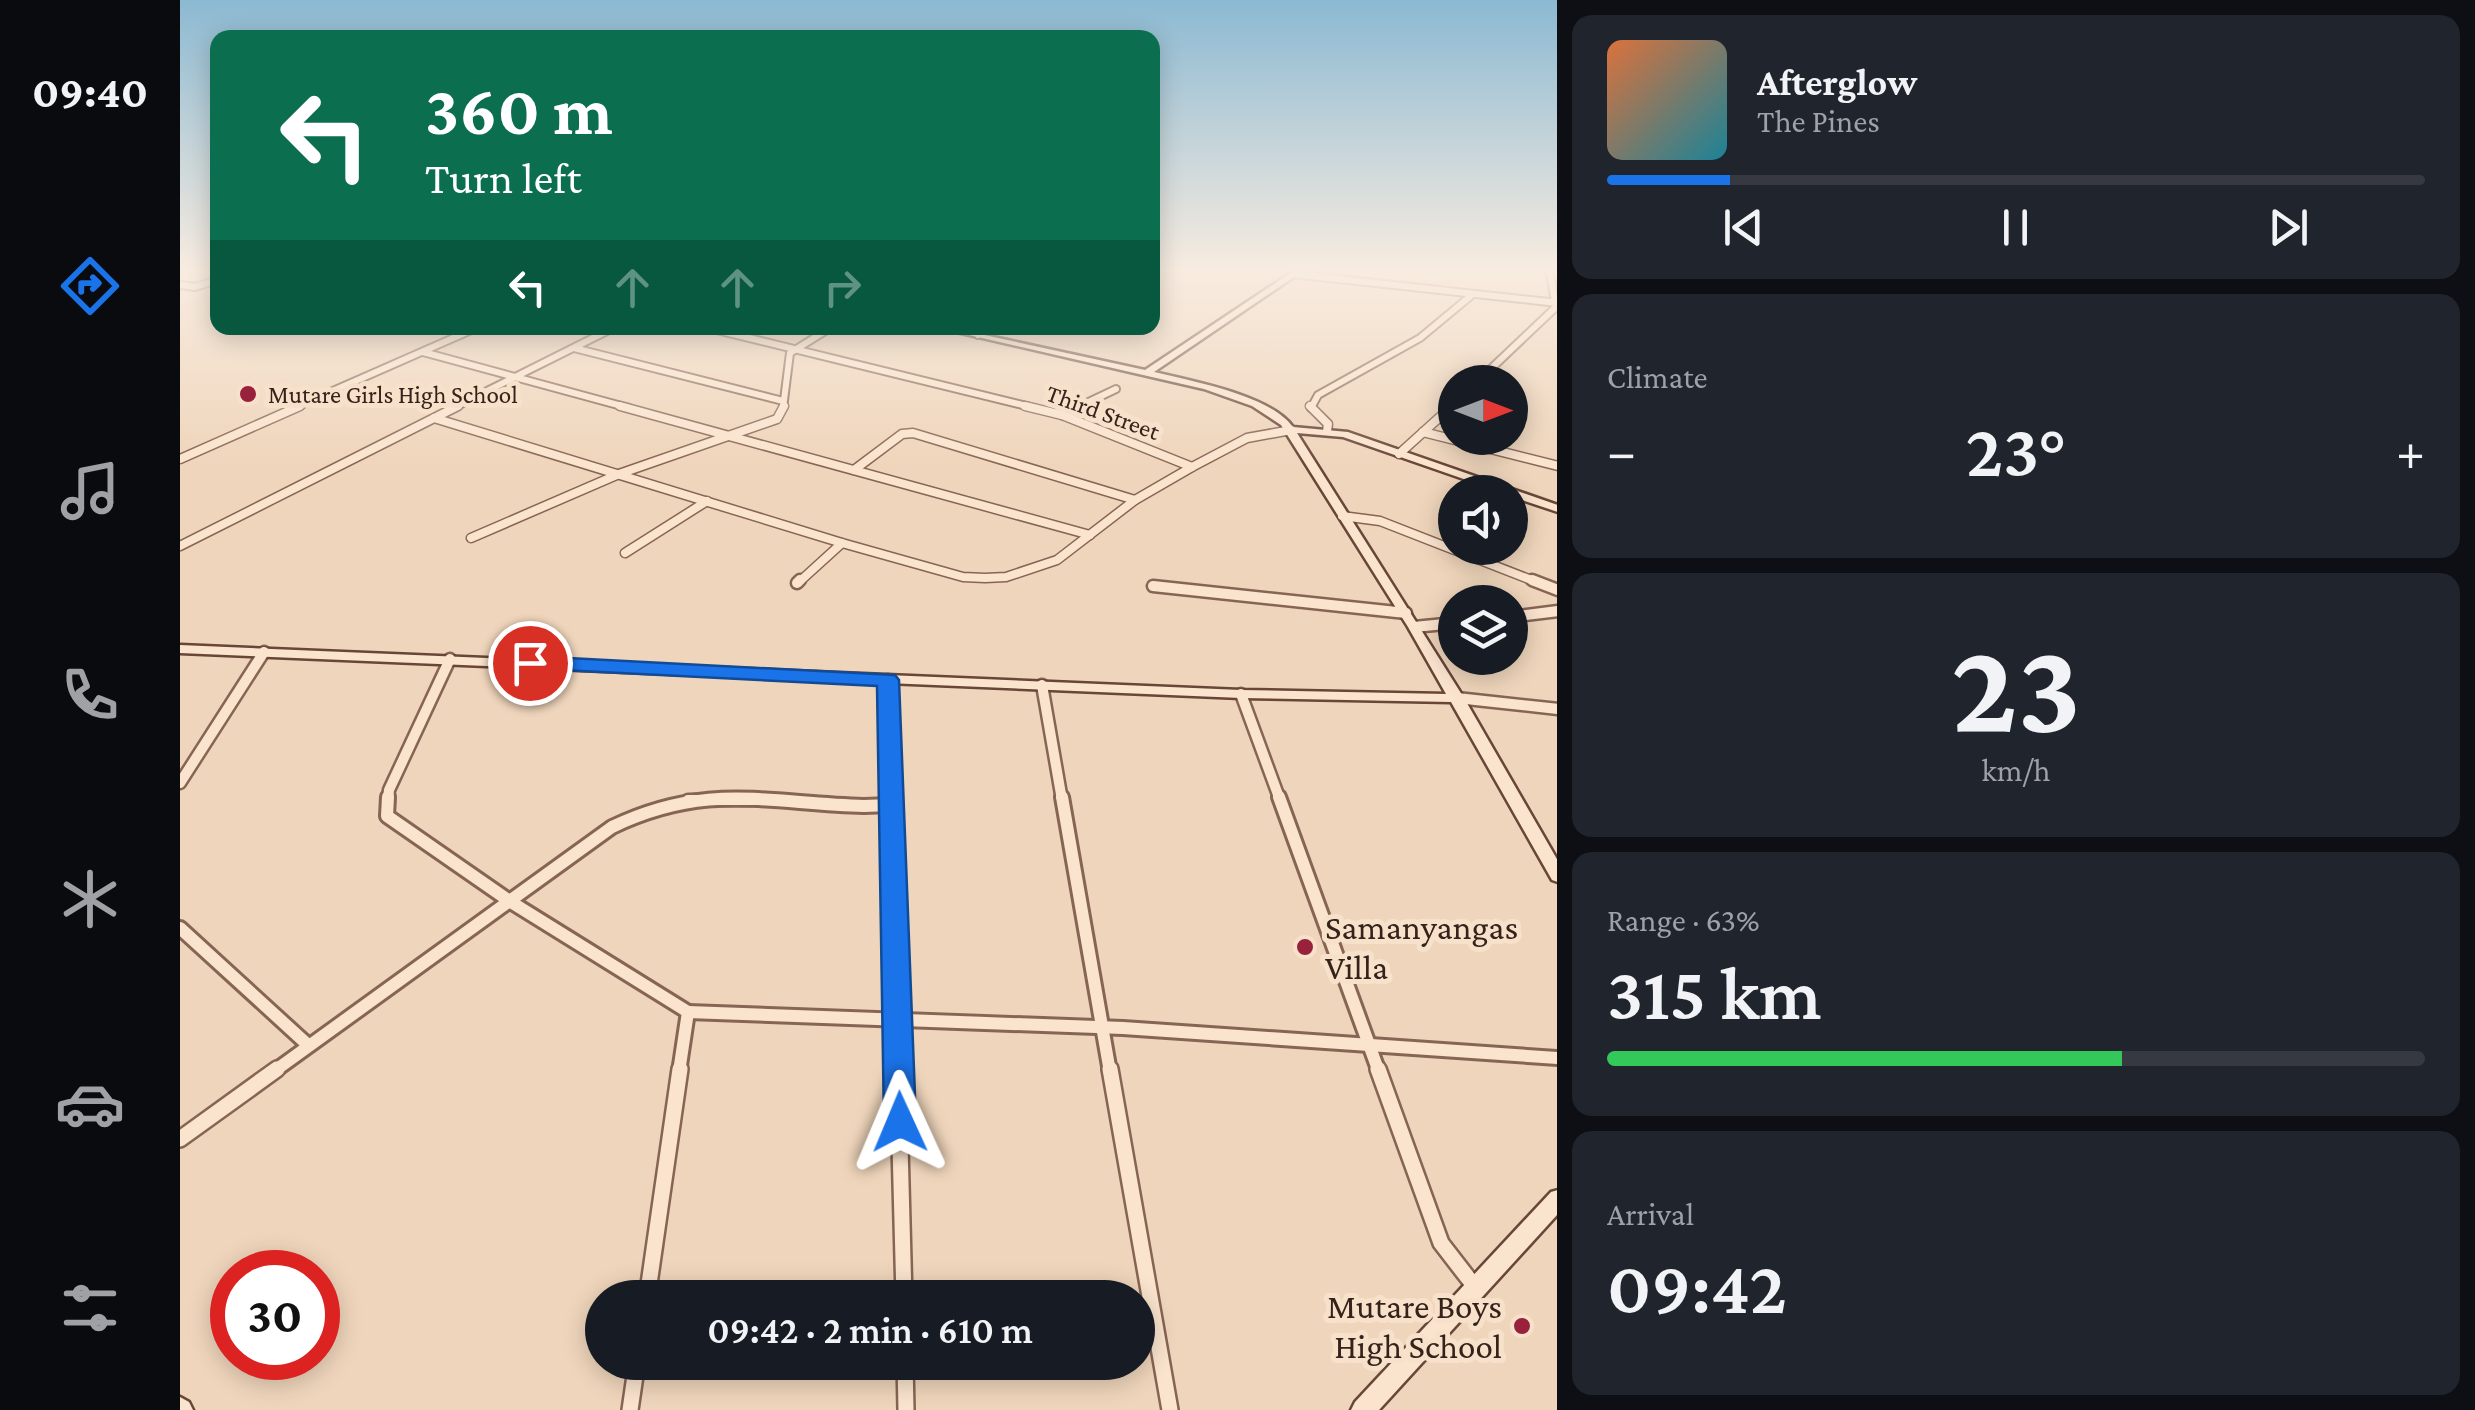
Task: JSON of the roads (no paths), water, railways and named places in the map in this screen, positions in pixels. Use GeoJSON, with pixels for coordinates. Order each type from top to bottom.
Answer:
{"type":"FeatureCollection","features":[{"type":"Feature","properties":{"kind":"street"},"geometry":{"type":"LineString","coordinates":[[1147,373],[1205,334]]}},
{"type":"Feature","properties":{"kind":"street"},"geometry":{"type":"LineString","coordinates":[[1327,431],[1323,418],[1309,407],[1318,395],[1426,334]]}},
{"type":"Feature","properties":{"kind":"street"},"geometry":{"type":"LineString","coordinates":[[1496,365],[1530,334]]}},
{"type":"Feature","properties":{"kind":"street"},"geometry":{"type":"LineString","coordinates":[[180,459],[461,335]]}},
{"type":"Feature","properties":{"kind":"street"},"geometry":{"type":"LineString","coordinates":[[180,546],[599,335]]}},
{"type":"Feature","properties":{"kind":"street","name":"Third Street"},"geometry":{"type":"LineString","coordinates":[[738,335],[1062,416],[1192,467]]}},
{"type":"Feature","properties":{"kind":"street"},"geometry":{"type":"LineString","coordinates":[[471,538],[618,474],[777,418],[784,401],[788,358],[795,348],[818,335]]}},
{"type":"Feature","properties":{"kind":"street"},"geometry":{"type":"LineString","coordinates":[[978,335],[1107,362],[1255,404],[1291,430],[1457,698],[1557,874]]}},
{"type":"Feature","properties":{"kind":"street"},"geometry":{"type":"LineString","coordinates":[[574,348],[784,401]]}},
{"type":"Feature","properties":{"kind":"street"},"geometry":{"type":"LineString","coordinates":[[423,352],[1090,535]]}},
{"type":"Feature","properties":{"kind":"street"},"geometry":{"type":"LineString","coordinates":[[1107,362],[1152,362],[1172,356]]}},
{"type":"Feature","properties":{"kind":"street"},"geometry":{"type":"LineString","coordinates":[[1062,416],[1116,389]]}},
{"type":"Feature","properties":{"kind":"street"},"geometry":{"type":"LineString","coordinates":[[434,418],[964,577],[1006,577],[1057,560],[1135,500],[1192,467],[1248,438],[1291,430],[1327,431],[1557,509]]}},
{"type":"Feature","properties":{"kind":"street"},"geometry":{"type":"LineString","coordinates":[[1399,454],[1438,418]]}},
{"type":"Feature","properties":{"kind":"street"},"geometry":{"type":"LineString","coordinates":[[1423,432],[1557,466]]}},
{"type":"Feature","properties":{"kind":"street"},"geometry":{"type":"LineString","coordinates":[[854,470],[902,434],[912,433],[1135,500]]}},
{"type":"Feature","properties":{"kind":"street"},"geometry":{"type":"LineString","coordinates":[[625,553],[707,501]]}},
{"type":"Feature","properties":{"kind":"street"},"geometry":{"type":"LineString","coordinates":[[1342,516],[1375,519],[1557,590]]}},
{"type":"Feature","properties":{"kind":"street"},"geometry":{"type":"LineString","coordinates":[[797,583],[842,543]]}},
{"type":"Feature","properties":{"kind":"street"},"geometry":{"type":"LineString","coordinates":[[1154,586],[1406,613]]}},
{"type":"Feature","properties":{"kind":"street"},"geometry":{"type":"LineString","coordinates":[[1528,615],[1557,611]]}},
{"type":"Feature","properties":{"kind":"street"},"geometry":{"type":"LineString","coordinates":[[1414,627],[1438,625]]}},
{"type":"Feature","properties":{"kind":"street"},"geometry":{"type":"LineString","coordinates":[[180,649],[1241,694],[1457,698],[1557,709]]}},
{"type":"Feature","properties":{"kind":"street"},"geometry":{"type":"LineString","coordinates":[[180,783],[264,652]]}},
{"type":"Feature","properties":{"kind":"street"},"geometry":{"type":"LineString","coordinates":[[450,659],[389,790],[387,816],[511,902],[688,1012],[897,1017],[1365,1041],[1557,1058]]}},
{"type":"Feature","properties":{"kind":"street"},"geometry":{"type":"LineString","coordinates":[[888,680],[904,1280]]}},
{"type":"Feature","properties":{"kind":"street"},"geometry":{"type":"LineString","coordinates":[[1042,686],[1170,1410]]}},
{"type":"Feature","properties":{"kind":"street"},"geometry":{"type":"LineString","coordinates":[[1241,694],[1441,1243],[1474,1287]]}},
{"type":"Feature","properties":{"kind":"street"},"geometry":{"type":"LineString","coordinates":[[180,1139],[612,827],[672,802],[890,805]]}},
{"type":"Feature","properties":{"kind":"street"},"geometry":{"type":"LineString","coordinates":[[180,928],[308,1045]]}},
{"type":"Feature","properties":{"kind":"street"},"geometry":{"type":"LineString","coordinates":[[649,1280],[688,1012]]}},
{"type":"Feature","properties":{"kind":"street"},"geometry":{"type":"LineString","coordinates":[[1363,1410],[1557,1201]]}},
{"type":"Feature","properties":{"kind":"street"},"geometry":{"type":"LineString","coordinates":[[630,1410],[634,1380]]}},
{"type":"Feature","properties":{"kind":"street"},"geometry":{"type":"LineString","coordinates":[[905,1380],[906,1410]]}},
{"type":"Feature","properties":{"kind":"place","name":"Mutare Girls High School"},"geometry":{"type":"Point","coordinates":[248,394]}},
{"type":"Feature","properties":{"kind":"place","name":"Samanyangas Villa"},"geometry":{"type":"Point","coordinates":[1305,947]}},
{"type":"Feature","properties":{"kind":"place","name":"Mutare Boys High School"},"geometry":{"type":"Point","coordinates":[1522,1326]}}]}
